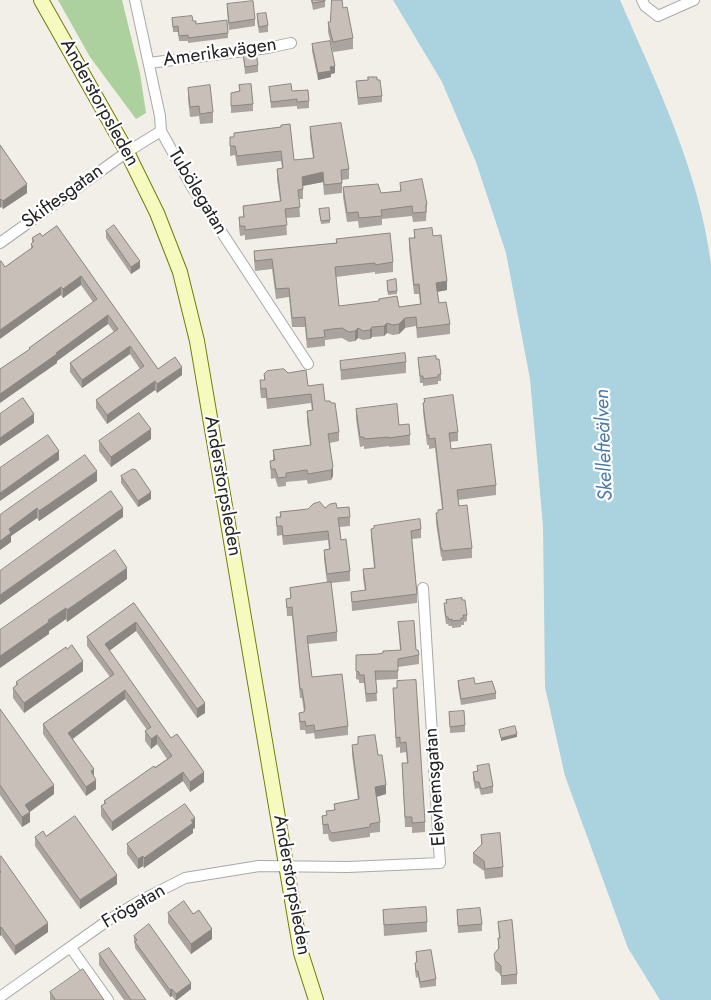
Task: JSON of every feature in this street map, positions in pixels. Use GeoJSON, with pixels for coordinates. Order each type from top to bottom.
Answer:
{"type":"FeatureCollection","features":[{"type":"Feature","properties":{"kind":"main road","name":"Anderstorpsleden"},"geometry":{"type":"LineString","coordinates":[[41,0],[127,152],[157,213],[180,272],[197,341],[302,953],[316,1000]]}},
{"type":"Feature","properties":{"kind":"street","name":"Tubölegatan"},"geometry":{"type":"LineString","coordinates":[[135,0],[161,131],[192,187],[308,364]]}},
{"type":"Feature","properties":{"kind":"street"},"geometry":{"type":"LineString","coordinates":[[642,0],[645,6],[658,16],[694,0]]}},
{"type":"Feature","properties":{"kind":"street","name":"Amerikavägen"},"geometry":{"type":"LineString","coordinates":[[149,63],[290,44]]}},
{"type":"Feature","properties":{"kind":"street","name":"Skiftesgatan"},"geometry":{"type":"LineString","coordinates":[[0,242],[127,152],[161,131]]}},
{"type":"Feature","properties":{"kind":"street","name":"Elevhemsgatan"},"geometry":{"type":"LineString","coordinates":[[287,865],[348,867],[440,863],[423,588]]}},
{"type":"Feature","properties":{"kind":"street","name":"Frögatan"},"geometry":{"type":"LineString","coordinates":[[0,998],[107,921],[138,902],[185,878],[259,866],[287,865]]}},
{"type":"Feature","properties":{"kind":"street"},"geometry":{"type":"LineString","coordinates":[[71,948],[108,1000]]}},
{"type":"Feature","properties":{"kind":"green space"},"geometry":{"type":"Polygon","coordinates":[[[58,0],[122,0],[140,73],[146,113],[136,119],[90,57],[58,0]]]}},
{"type":"Feature","properties":{"kind":"water","name":"Skellefteälven"},"geometry":{"type":"Polygon","coordinates":[[[393,0],[620,0],[662,96],[687,162],[705,229],[711,264],[711,1000],[660,1000],[628,948],[565,776],[545,687],[543,526],[530,379],[506,253],[476,162],[442,82],[393,0]]]}},
{"type":"Feature","properties":{"kind":"building"},"geometry":{"type":"Polygon","coordinates":[[[312,0],[325,0],[325,1],[313,3],[312,0]]]}},
{"type":"Feature","properties":{"kind":"building"},"geometry":{"type":"Polygon","coordinates":[[[332,0],[342,0],[343,8],[347,7],[353,38],[333,42],[328,22],[330,22],[332,0]]]}},
{"type":"Feature","properties":{"kind":"building"},"geometry":{"type":"Polygon","coordinates":[[[253,1],[255,19],[229,23],[227,4],[253,1]]]}},
{"type":"Feature","properties":{"kind":"building"},"geometry":{"type":"Polygon","coordinates":[[[266,13],[268,25],[259,27],[257,14],[266,13]]]}},
{"type":"Feature","properties":{"kind":"building"},"geometry":{"type":"Polygon","coordinates":[[[192,16],[196,24],[227,20],[228,33],[188,38],[188,35],[179,36],[178,26],[173,27],[172,18],[192,16]]]}},
{"type":"Feature","properties":{"kind":"building"},"geometry":{"type":"Polygon","coordinates":[[[330,41],[335,66],[330,67],[331,71],[318,73],[312,44],[330,41]]]}},
{"type":"Feature","properties":{"kind":"building"},"geometry":{"type":"Polygon","coordinates":[[[256,52],[258,65],[245,67],[243,54],[256,52]]]}},
{"type":"Feature","properties":{"kind":"building"},"geometry":{"type":"Polygon","coordinates":[[[368,77],[377,77],[377,80],[380,80],[382,96],[358,98],[356,81],[368,80],[368,77]]]}},
{"type":"Feature","properties":{"kind":"building"},"geometry":{"type":"Polygon","coordinates":[[[251,84],[253,104],[231,106],[231,93],[240,91],[239,85],[251,84]]]}},
{"type":"Feature","properties":{"kind":"building"},"geometry":{"type":"Polygon","coordinates":[[[291,84],[292,91],[308,90],[309,101],[297,102],[297,99],[271,102],[269,87],[291,84]]]}},
{"type":"Feature","properties":{"kind":"building"},"geometry":{"type":"Polygon","coordinates":[[[210,85],[213,112],[200,114],[199,106],[190,107],[188,88],[210,85]]]}},
{"type":"Feature","properties":{"kind":"building"},"geometry":{"type":"Polygon","coordinates":[[[341,123],[349,169],[341,170],[342,183],[324,185],[323,172],[302,177],[303,189],[298,190],[300,207],[285,209],[287,225],[245,230],[245,226],[240,226],[239,217],[244,217],[243,206],[281,201],[277,169],[283,168],[281,151],[237,156],[235,146],[230,146],[230,137],[234,137],[234,133],[281,127],[281,125],[290,124],[294,160],[314,158],[310,127],[341,123]]]}},
{"type":"Feature","properties":{"kind":"building"},"geometry":{"type":"Polygon","coordinates":[[[0,145],[27,184],[3,201],[0,200],[0,145]]]}},
{"type":"Feature","properties":{"kind":"building"},"geometry":{"type":"Polygon","coordinates":[[[422,179],[427,204],[426,212],[413,213],[412,206],[381,210],[382,216],[359,218],[358,212],[347,213],[343,187],[378,184],[381,193],[401,191],[400,183],[422,179]]]}},
{"type":"Feature","properties":{"kind":"building"},"geometry":{"type":"Polygon","coordinates":[[[329,208],[330,220],[321,221],[319,209],[329,208]]]}},
{"type":"Feature","properties":{"kind":"building"},"geometry":{"type":"Polygon","coordinates":[[[114,225],[140,261],[131,267],[106,231],[114,225]]]}},
{"type":"Feature","properties":{"kind":"building"},"geometry":{"type":"Polygon","coordinates":[[[57,226],[158,369],[175,357],[182,367],[157,384],[155,381],[107,415],[96,400],[144,366],[130,346],[82,380],[70,363],[118,329],[108,315],[0,394],[0,369],[97,299],[81,276],[63,289],[61,287],[0,330],[0,261],[5,267],[33,247],[31,244],[34,241],[32,238],[40,233],[42,236],[57,226]]]}},
{"type":"Feature","properties":{"kind":"building"},"geometry":{"type":"Polygon","coordinates":[[[432,228],[433,236],[441,235],[447,281],[436,283],[439,303],[446,302],[450,324],[417,328],[416,317],[405,318],[399,324],[387,323],[384,326],[372,327],[370,330],[363,331],[358,328],[355,331],[349,332],[342,328],[324,330],[325,337],[307,339],[305,317],[292,318],[289,288],[276,289],[272,259],[255,261],[254,251],[337,243],[336,239],[390,233],[393,262],[335,267],[339,306],[379,301],[379,299],[397,296],[399,307],[421,304],[419,284],[414,285],[409,238],[415,238],[414,230],[432,228]]]}},
{"type":"Feature","properties":{"kind":"building"},"geometry":{"type":"Polygon","coordinates":[[[396,279],[397,291],[388,292],[387,281],[396,279]]]}},
{"type":"Feature","properties":{"kind":"building"},"geometry":{"type":"Polygon","coordinates":[[[405,353],[406,362],[341,370],[340,361],[405,353]]]}},
{"type":"Feature","properties":{"kind":"building"},"geometry":{"type":"Polygon","coordinates":[[[436,356],[436,359],[439,359],[441,374],[438,377],[423,379],[423,376],[420,376],[418,358],[436,356]]]}},
{"type":"Feature","properties":{"kind":"building"},"geometry":{"type":"Polygon","coordinates":[[[284,369],[288,373],[306,370],[308,386],[323,384],[325,401],[335,403],[339,432],[328,434],[333,467],[331,470],[308,474],[307,470],[286,473],[286,477],[278,478],[275,469],[271,469],[270,461],[275,460],[273,450],[311,445],[307,411],[313,410],[311,394],[267,399],[266,388],[261,389],[260,380],[265,380],[264,374],[267,371],[284,369]]]}},
{"type":"Feature","properties":{"kind":"building"},"geometry":{"type":"Polygon","coordinates":[[[453,395],[458,432],[449,433],[451,449],[491,444],[496,485],[457,490],[459,506],[467,505],[472,548],[442,551],[436,513],[438,513],[438,510],[443,509],[435,438],[429,439],[429,435],[427,435],[423,403],[425,402],[424,399],[453,395]]]}},
{"type":"Feature","properties":{"kind":"building"},"geometry":{"type":"Polygon","coordinates":[[[23,398],[34,414],[0,438],[0,414],[23,398]]]}},
{"type":"Feature","properties":{"kind":"building"},"geometry":{"type":"Polygon","coordinates":[[[397,404],[399,425],[409,424],[410,435],[364,439],[364,437],[360,437],[356,409],[397,404]]]}},
{"type":"Feature","properties":{"kind":"building"},"geometry":{"type":"Polygon","coordinates":[[[139,413],[151,429],[111,457],[99,441],[139,413]]]}},
{"type":"Feature","properties":{"kind":"building"},"geometry":{"type":"Polygon","coordinates":[[[48,435],[59,451],[0,493],[0,468],[48,435]]]}},
{"type":"Feature","properties":{"kind":"building"},"geometry":{"type":"Polygon","coordinates":[[[85,455],[97,471],[39,511],[37,508],[9,529],[11,533],[0,541],[0,515],[85,455]]]}},
{"type":"Feature","properties":{"kind":"building"},"geometry":{"type":"Polygon","coordinates":[[[133,469],[136,470],[151,492],[138,501],[121,476],[133,469]]]}},
{"type":"Feature","properties":{"kind":"building"},"geometry":{"type":"Polygon","coordinates":[[[111,491],[123,508],[0,595],[0,571],[111,491]]]}},
{"type":"Feature","properties":{"kind":"building"},"geometry":{"type":"Polygon","coordinates":[[[320,502],[325,508],[330,504],[336,503],[337,508],[349,507],[350,517],[338,518],[341,540],[346,539],[350,571],[327,574],[324,550],[330,549],[328,531],[283,536],[282,526],[277,526],[276,517],[281,517],[280,512],[308,509],[313,504],[320,502]]]}},
{"type":"Feature","properties":{"kind":"building"},"geometry":{"type":"Polygon","coordinates":[[[420,519],[421,529],[411,531],[417,594],[352,602],[351,592],[366,590],[363,569],[375,568],[371,529],[374,526],[420,519]]]}},
{"type":"Feature","properties":{"kind":"building"},"geometry":{"type":"Polygon","coordinates":[[[115,550],[127,568],[67,610],[66,608],[48,620],[49,622],[0,656],[0,630],[115,550]]]}},
{"type":"Feature","properties":{"kind":"building"},"geometry":{"type":"Polygon","coordinates":[[[331,582],[337,632],[307,636],[312,677],[342,674],[348,726],[315,731],[314,725],[306,726],[305,721],[300,722],[299,713],[304,712],[305,708],[302,689],[300,689],[292,607],[287,608],[286,599],[291,598],[290,588],[331,582]]]}},
{"type":"Feature","properties":{"kind":"building"},"geometry":{"type":"Polygon","coordinates":[[[462,598],[462,600],[465,600],[467,615],[463,615],[464,618],[461,618],[461,620],[449,620],[446,617],[444,603],[447,603],[446,600],[462,598]]]}},
{"type":"Feature","properties":{"kind":"building"},"geometry":{"type":"Polygon","coordinates":[[[134,603],[205,703],[197,709],[136,622],[105,644],[171,738],[177,734],[204,772],[190,782],[183,772],[112,822],[101,806],[106,803],[104,801],[154,766],[155,768],[172,756],[157,735],[151,739],[145,731],[151,727],[125,690],[68,733],[94,769],[91,771],[96,780],[86,787],[43,724],[114,674],[87,637],[134,603]]]}},
{"type":"Feature","properties":{"kind":"building"},"geometry":{"type":"Polygon","coordinates":[[[414,621],[416,650],[418,650],[419,655],[398,659],[398,671],[375,671],[377,693],[366,694],[364,675],[359,675],[359,672],[356,671],[356,655],[401,650],[398,622],[414,621]]]}},
{"type":"Feature","properties":{"kind":"building"},"geometry":{"type":"Polygon","coordinates":[[[72,645],[83,661],[24,703],[13,688],[18,684],[16,682],[66,647],[67,649],[72,645]]]}},
{"type":"Feature","properties":{"kind":"building"},"geometry":{"type":"Polygon","coordinates":[[[474,678],[475,684],[492,681],[496,693],[461,699],[458,681],[474,678]]]}},
{"type":"Feature","properties":{"kind":"building"},"geometry":{"type":"Polygon","coordinates":[[[416,680],[425,822],[412,823],[412,817],[405,817],[402,763],[408,763],[406,742],[400,743],[400,737],[396,738],[393,688],[397,688],[397,681],[416,680]]]}},
{"type":"Feature","properties":{"kind":"building"},"geometry":{"type":"Polygon","coordinates":[[[0,709],[54,785],[25,805],[30,812],[22,817],[0,785],[0,709]]]}},
{"type":"Feature","properties":{"kind":"building"},"geometry":{"type":"Polygon","coordinates":[[[464,711],[465,725],[450,727],[449,712],[464,711]]]}},
{"type":"Feature","properties":{"kind":"building"},"geometry":{"type":"Polygon","coordinates":[[[515,726],[517,734],[501,738],[499,730],[515,726]]]}},
{"type":"Feature","properties":{"kind":"building"},"geometry":{"type":"Polygon","coordinates":[[[375,735],[378,755],[382,755],[386,785],[375,787],[380,822],[370,824],[370,827],[332,833],[329,830],[328,824],[323,825],[322,816],[327,815],[326,811],[335,810],[334,804],[359,799],[352,745],[358,744],[358,737],[375,735]]]}},
{"type":"Feature","properties":{"kind":"building"},"geometry":{"type":"Polygon","coordinates":[[[489,764],[493,786],[481,789],[479,782],[475,782],[473,772],[478,771],[477,766],[489,764]]]}},
{"type":"Feature","properties":{"kind":"building"},"geometry":{"type":"Polygon","coordinates":[[[185,804],[195,818],[191,820],[193,823],[144,858],[143,856],[138,859],[127,844],[185,804]]]}},
{"type":"Feature","properties":{"kind":"building"},"geometry":{"type":"Polygon","coordinates":[[[75,816],[117,875],[80,900],[35,837],[43,831],[46,836],[75,816]]]}},
{"type":"Feature","properties":{"kind":"building"},"geometry":{"type":"Polygon","coordinates":[[[500,833],[503,867],[485,869],[484,861],[473,853],[482,844],[481,835],[500,833]]]}},
{"type":"Feature","properties":{"kind":"building"},"geometry":{"type":"Polygon","coordinates":[[[1,856],[48,923],[15,946],[0,928],[1,856]]]}},
{"type":"Feature","properties":{"kind":"building"},"geometry":{"type":"Polygon","coordinates":[[[184,901],[193,914],[199,910],[212,929],[191,944],[168,913],[184,901]]]}},
{"type":"Feature","properties":{"kind":"building"},"geometry":{"type":"Polygon","coordinates":[[[426,907],[427,922],[384,925],[383,910],[426,907]]]}},
{"type":"Feature","properties":{"kind":"building"},"geometry":{"type":"Polygon","coordinates":[[[480,908],[482,924],[458,926],[457,910],[480,908]]]}},
{"type":"Feature","properties":{"kind":"building"},"geometry":{"type":"Polygon","coordinates":[[[512,920],[517,974],[501,976],[501,966],[495,960],[494,954],[499,948],[498,922],[512,920]]]}},
{"type":"Feature","properties":{"kind":"building"},"geometry":{"type":"Polygon","coordinates":[[[149,924],[191,983],[176,994],[172,989],[170,990],[135,942],[137,940],[134,936],[149,924]]]}},
{"type":"Feature","properties":{"kind":"building"},"geometry":{"type":"Polygon","coordinates":[[[109,948],[146,1000],[131,1000],[99,954],[109,948]]]}},
{"type":"Feature","properties":{"kind":"building"},"geometry":{"type":"Polygon","coordinates":[[[431,950],[436,979],[420,982],[418,971],[416,971],[416,952],[431,950]]]}},
{"type":"Feature","properties":{"kind":"building"},"geometry":{"type":"Polygon","coordinates":[[[83,969],[104,1000],[54,1000],[50,992],[83,969]]]}}]}
